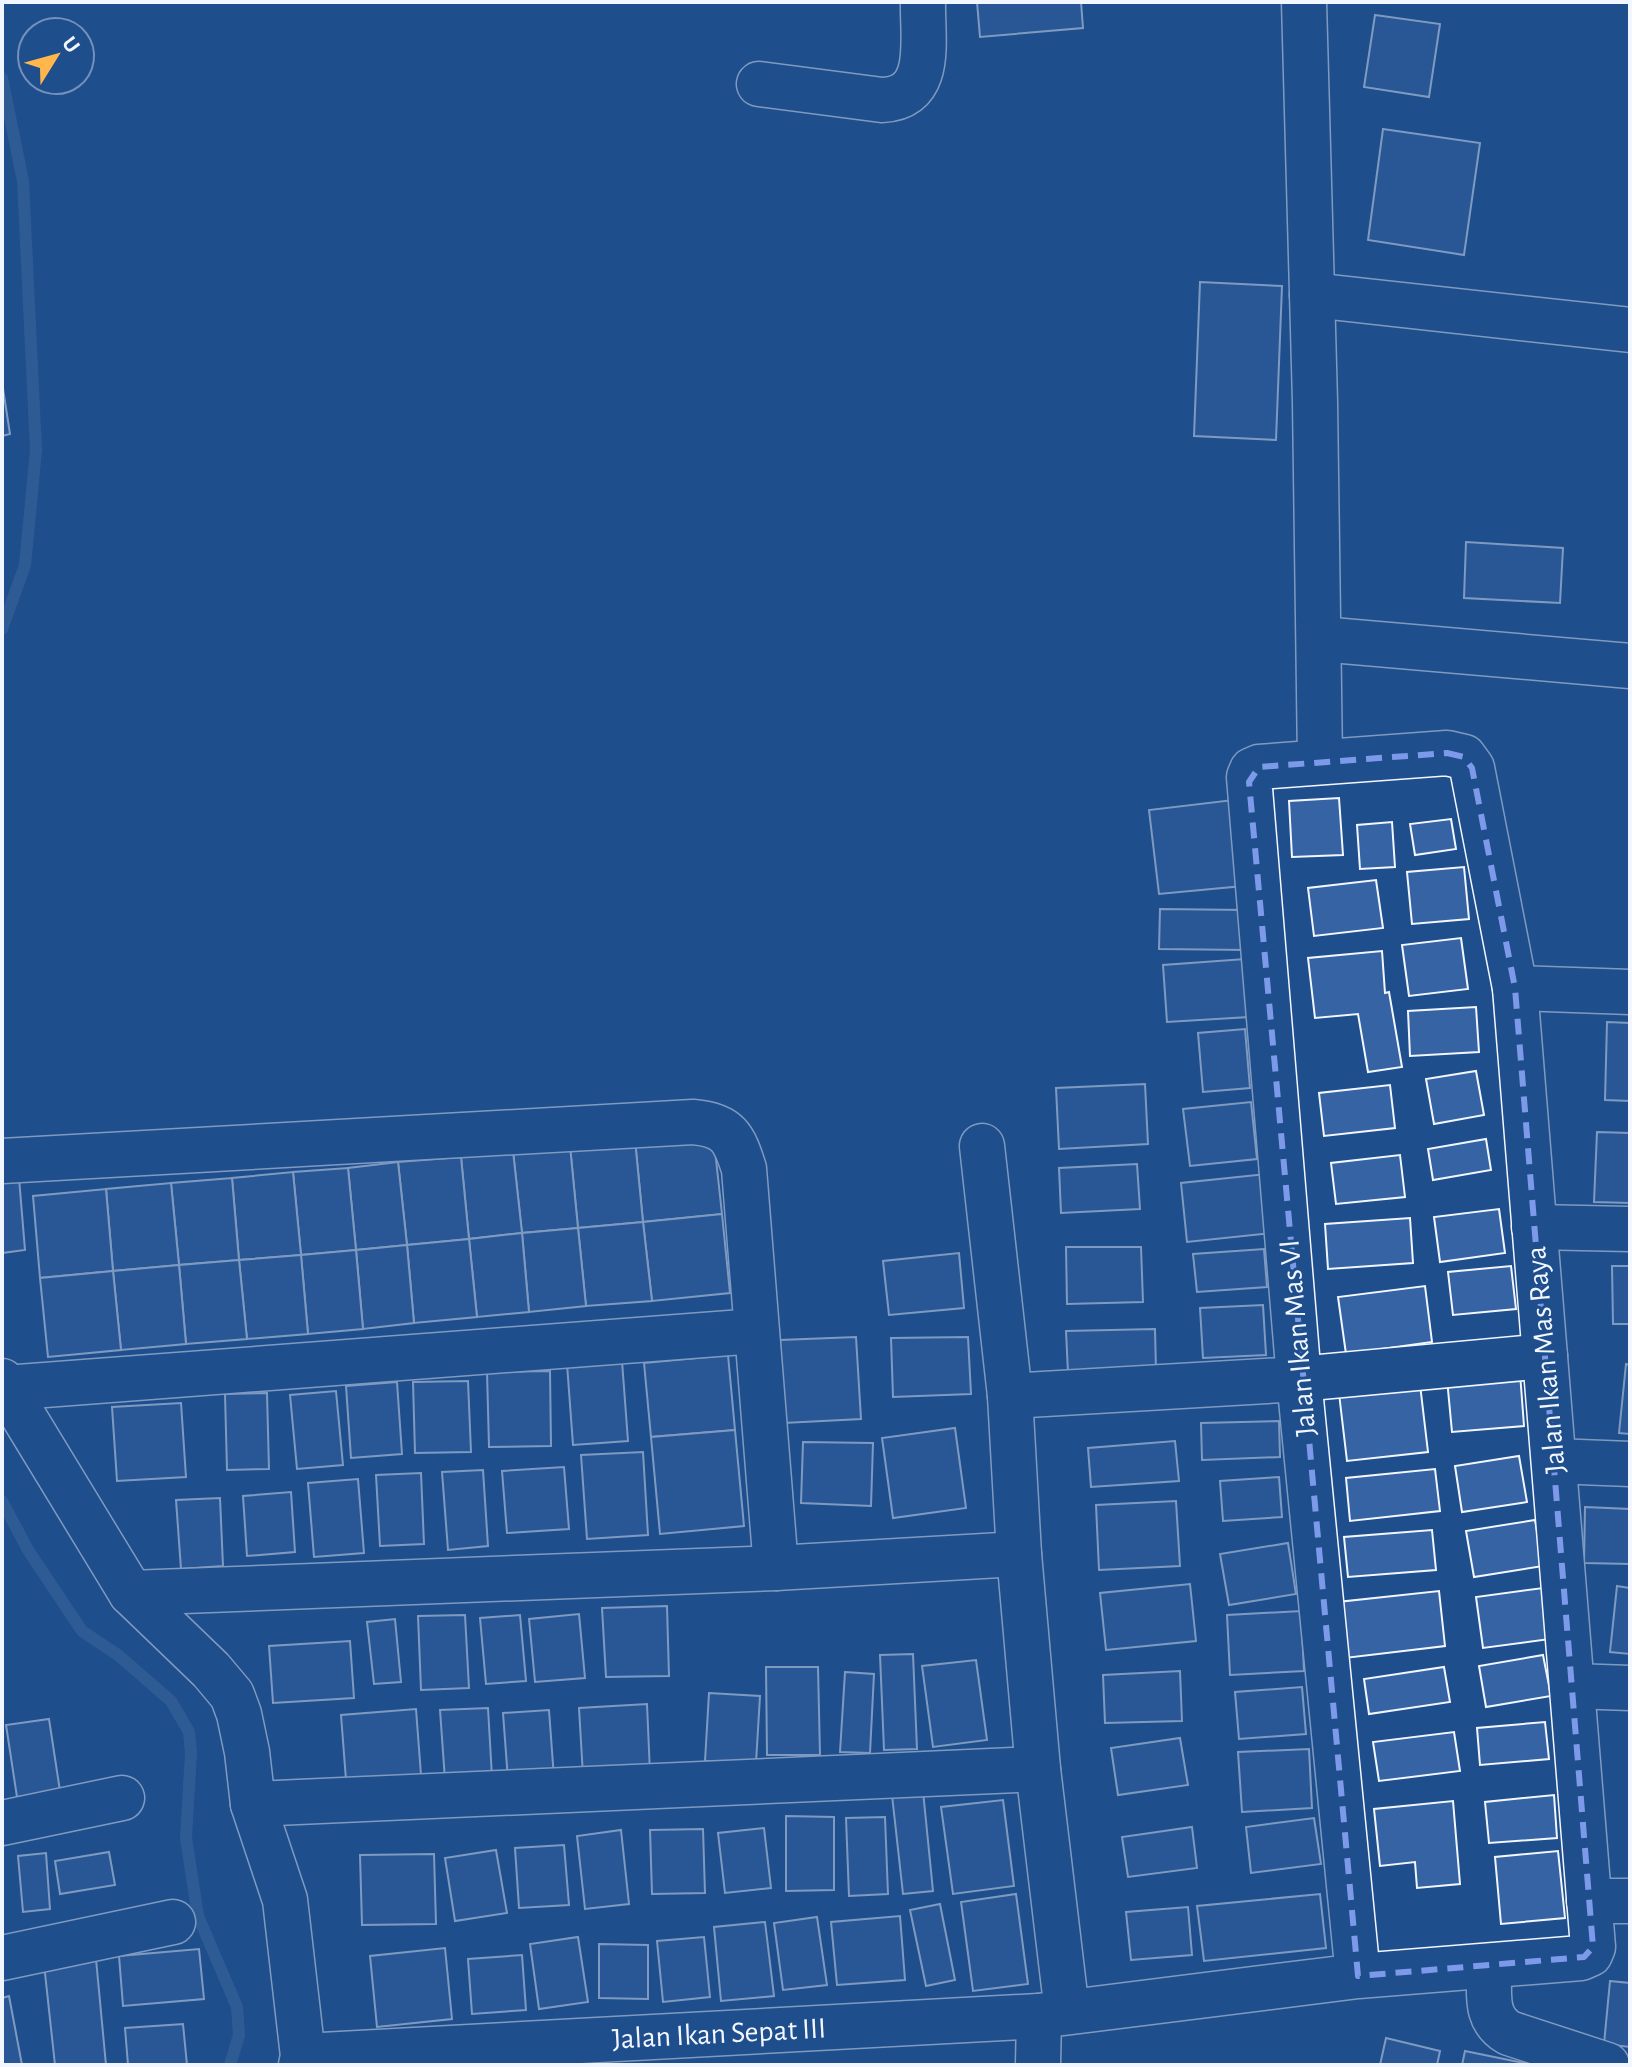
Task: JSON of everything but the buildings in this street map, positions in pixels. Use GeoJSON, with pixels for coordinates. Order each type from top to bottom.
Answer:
{"type":"FeatureCollection","features":[{"type":"Feature","properties":{"kind":"street"},"geometry":{"type":"LineString","coordinates":[[759,84],[882,100],[897,98],[911,89],[922,72],[923,2]]}},
{"type":"Feature","properties":{"kind":"street"},"geometry":{"type":"LineString","coordinates":[[1304,2],[1320,639],[1320,762]]}},
{"type":"Feature","properties":{"kind":"street"},"geometry":{"type":"LineString","coordinates":[[1312,295],[1630,330]]}},
{"type":"Feature","properties":{"kind":"street"},"geometry":{"type":"LineString","coordinates":[[1320,639],[1630,666]]}},
{"type":"Feature","properties":{"kind":"street","name":"Jalan Ikan Mas Raya"},"geometry":{"type":"LineString","coordinates":[[1320,762],[1447,753],[1464,757],[1472,768],[1515,988],[1572,1686],[1610,1901],[1590,1954]]}},
{"type":"Feature","properties":{"kind":"street","name":"Jalan Ikan Mas VI"},"geometry":{"type":"LineString","coordinates":[[1320,762],[1257,767],[1250,774],[1249,782],[1299,1379],[1358,1976]]}},
{"type":"Feature","properties":{"kind":"street"},"geometry":{"type":"LineString","coordinates":[[1515,988],[1630,992]]}},
{"type":"Feature","properties":{"kind":"street"},"geometry":{"type":"LineString","coordinates":[[2,1161],[693,1122],[716,1125],[733,1139],[744,1169],[776,1568]]}},
{"type":"Feature","properties":{"kind":"street"},"geometry":{"type":"LineString","coordinates":[[982,1146],[1010,1396],[1053,2014],[1038,2065]]}},
{"type":"Feature","properties":{"kind":"street"},"geometry":{"type":"LineString","coordinates":[[1534,1227],[1630,1229]]}},
{"type":"Feature","properties":{"kind":"street"},"geometry":{"type":"LineString","coordinates":[[302,2060],[285,1900],[253,1804],[247,1752],[232,1695],[211,1670],[131,1593],[4,1384],[756,1331]]}},
{"type":"Feature","properties":{"kind":"street"},"geometry":{"type":"LineString","coordinates":[[1010,1396],[1299,1379],[1545,1356]]}},
{"type":"Feature","properties":{"kind":"street"},"geometry":{"type":"LineString","coordinates":[[1554,1461],[1630,1464]]}},
{"type":"Feature","properties":{"kind":"street"},"geometry":{"type":"LineString","coordinates":[[131,1593],[776,1568],[1019,1554]]}},
{"type":"Feature","properties":{"kind":"street"},"geometry":{"type":"LineString","coordinates":[[1572,1686],[1630,1688]]}},
{"type":"Feature","properties":{"kind":"street"},"geometry":{"type":"LineString","coordinates":[[253,1804],[1038,1769]]}},
{"type":"Feature","properties":{"kind":"street"},"geometry":{"type":"LineString","coordinates":[[2,1823],[122,1798]]}},
{"type":"Feature","properties":{"kind":"street"},"geometry":{"type":"LineString","coordinates":[[2,1958],[173,1922]]}},
{"type":"Feature","properties":{"kind":"street","name":"Jalan Ikan Sepat III"},"geometry":{"type":"LineString","coordinates":[[302,2060],[1053,2014],[1358,1976],[1581,1958],[1590,1954]]}},
{"type":"Feature","properties":{"kind":"street"},"geometry":{"type":"LineString","coordinates":[[1489,1966],[1490,2014],[1498,2026],[1509,2033],[1607,2065]]}},
{"type":"Feature","properties":{"kind":"highlighted area"},"geometry":{"type":"Polygon","coordinates":[[[1447,753],[1464,757],[1472,768],[1515,988],[1593,1947],[1584,1957],[1358,1976],[1249,782],[1259,767],[1447,753]]]}},
{"type":"Feature","properties":{"kind":"waterway"},"geometry":{"type":"LineString","coordinates":[[2,78],[23,181],[36,450],[25,565],[2,629]]}},
{"type":"Feature","properties":{"kind":"waterway"},"geometry":{"type":"LineString","coordinates":[[2,1501],[28,1550],[82,1631],[118,1655],[171,1701],[189,1732],[191,1753],[186,1838],[198,1916],[237,2007],[239,2035],[230,2065]]}}]}
